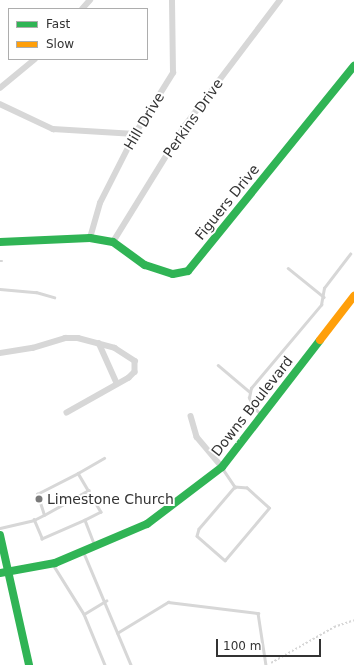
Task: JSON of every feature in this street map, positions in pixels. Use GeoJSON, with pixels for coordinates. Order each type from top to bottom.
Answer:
{"type":"FeatureCollection","features":[{"type":"Feature","properties":{"kind":"street"},"geometry":{"type":"LineString","coordinates":[[83,8],[90,0]]}},
{"type":"Feature","properties":{"kind":"street","name":"Hill Drive"},"geometry":{"type":"LineString","coordinates":[[90,238],[100,203],[135,134],[173,74],[172,0]]}},
{"type":"Feature","properties":{"kind":"street","name":"Perkins Drive"},"geometry":{"type":"LineString","coordinates":[[113,242],[184,127],[280,0]]}},
{"type":"Feature","properties":{"kind":"street"},"geometry":{"type":"LineString","coordinates":[[0,88],[33,60]]}},
{"type":"Feature","properties":{"kind":"street","name":"Figuers Drive"},"geometry":{"type":"LineString","coordinates":[[0,242],[90,238],[113,242],[145,265],[173,274],[188,271],[354,66]]}},
{"type":"Feature","properties":{"kind":"street"},"geometry":{"type":"LineString","coordinates":[[0,104],[53,129],[135,134]]}},
{"type":"Feature","properties":{"kind":"street","name":"Downs Boulevard"},"geometry":{"type":"LineString","coordinates":[[0,573],[53,564],[147,524],[222,467],[354,296]]}},
{"type":"Feature","properties":{"kind":"street"},"geometry":{"type":"LineString","coordinates":[[0,353],[34,348],[64,338],[99,343],[115,348],[135,362],[135,372],[67,413]]}},
{"type":"Feature","properties":{"kind":"street"},"geometry":{"type":"LineString","coordinates":[[99,343],[117,383]]}},
{"type":"Feature","properties":{"kind":"street"},"geometry":{"type":"LineString","coordinates":[[191,416],[197,437],[222,467]]}},
{"type":"Feature","properties":{"kind":"street"},"geometry":{"type":"LineString","coordinates":[[0,535],[10,572],[29,665]]}},
{"type":"Feature","properties":{"kind":"lane"},"geometry":{"type":"LineString","coordinates":[[250,392],[321,305],[324,297],[324,288],[350,254]]}},
{"type":"Feature","properties":{"kind":"lane"},"geometry":{"type":"LineString","coordinates":[[288,268],[324,297]]}},
{"type":"Feature","properties":{"kind":"lane"},"geometry":{"type":"LineString","coordinates":[[0,289],[36,292],[54,297]]}},
{"type":"Feature","properties":{"kind":"lane"},"geometry":{"type":"LineString","coordinates":[[218,365],[250,392],[253,407],[262,415]]}},
{"type":"Feature","properties":{"kind":"lane"},"geometry":{"type":"LineString","coordinates":[[44,516],[37,494],[104,458]]}},
{"type":"Feature","properties":{"kind":"lane"},"geometry":{"type":"LineString","coordinates":[[222,467],[235,487]]}},
{"type":"Feature","properties":{"kind":"lane"},"geometry":{"type":"LineString","coordinates":[[34,520],[42,540],[102,512],[78,472]]}},
{"type":"Feature","properties":{"kind":"lane"},"geometry":{"type":"LineString","coordinates":[[235,487],[247,488],[269,508],[225,560],[197,536],[199,529],[235,487]]}},
{"type":"Feature","properties":{"kind":"lane"},"geometry":{"type":"LineString","coordinates":[[0,528],[34,520],[44,516],[89,490]]}},
{"type":"Feature","properties":{"kind":"lane"},"geometry":{"type":"LineString","coordinates":[[85,520],[94,546]]}},
{"type":"Feature","properties":{"kind":"lane"},"geometry":{"type":"LineString","coordinates":[[84,551],[106,601],[117,634],[131,665]]}},
{"type":"Feature","properties":{"kind":"lane"},"geometry":{"type":"LineString","coordinates":[[53,564],[84,614],[104,665]]}},
{"type":"Feature","properties":{"kind":"lane"},"geometry":{"type":"LineString","coordinates":[[84,614],[106,601]]}},
{"type":"Feature","properties":{"kind":"lane"},"geometry":{"type":"LineString","coordinates":[[117,634],[168,602],[258,613],[266,665]]}},
{"type":"Feature","properties":{"kind":"path"},"geometry":{"type":"LineString","coordinates":[[266,665],[334,627],[354,620]]}},
{"type":"Feature","properties":{"kind":"traffic: fast"},"geometry":{"type":"LineString","coordinates":[[0,242],[90,238],[113,242],[145,265],[173,274],[188,271],[354,66]]}},
{"type":"Feature","properties":{"kind":"traffic: fast"},"geometry":{"type":"LineString","coordinates":[[0,573],[55,563],[147,524],[222,467],[320,340]]}},
{"type":"Feature","properties":{"kind":"traffic: fast"},"geometry":{"type":"LineString","coordinates":[[0,535],[29,665]]}},
{"type":"Feature","properties":{"kind":"traffic: slow"},"geometry":{"type":"LineString","coordinates":[[320,340],[354,296]]}},
{"type":"Feature","properties":{"kind":"place","name":"Limestone Church"},"geometry":{"type":"Point","coordinates":[39,499]}}]}
